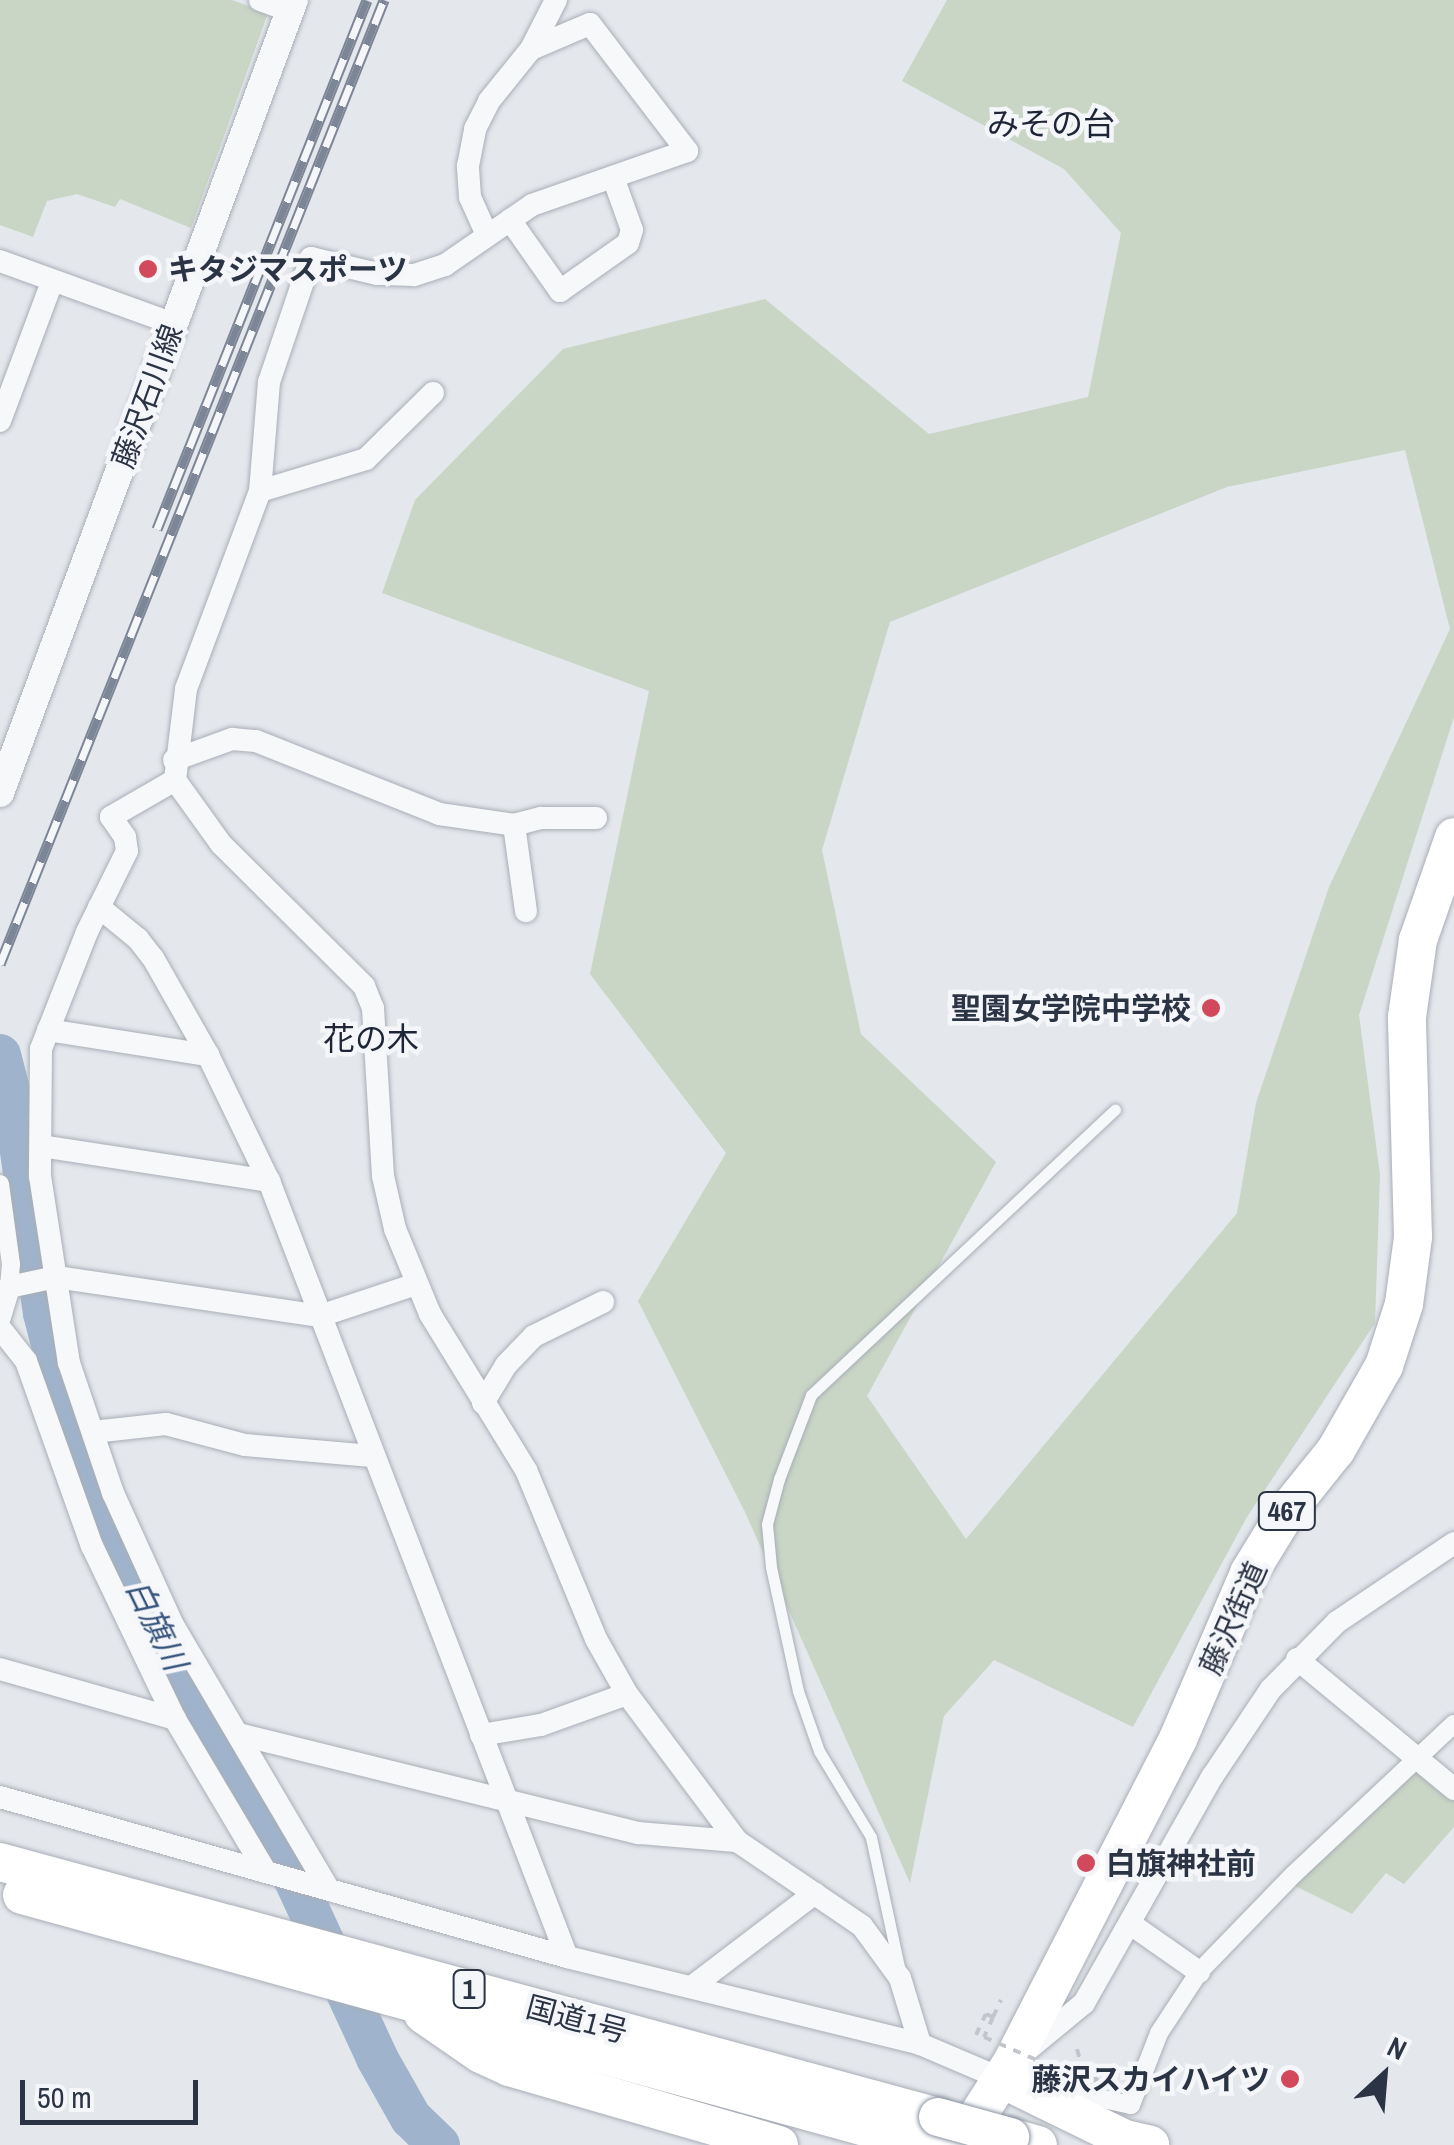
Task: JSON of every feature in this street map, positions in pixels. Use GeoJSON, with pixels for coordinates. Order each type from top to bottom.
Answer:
{"type":"FeatureCollection","features":[{"type":"Feature","properties":{"kind":"highway","name":"藤沢街道"},"geometry":{"type":"LineString","coordinates":[[937,2137],[1007,2071],[1178,1739],[1250,1572],[1287,1511],[1336,1450],[1384,1366],[1404,1304],[1412,1237],[1407,1016],[1418,940],[1454,837]]}},
{"type":"Feature","properties":{"kind":"highway","name":"国道1号"},"geometry":{"type":"LineString","coordinates":[[0,1862],[937,2137]]}},
{"type":"Feature","properties":{"kind":"highway","name":"国道1号"},"geometry":{"type":"LineString","coordinates":[[0,1888],[404,2000],[937,2137],[1024,2141]]}},
{"type":"Feature","properties":{"kind":"highway"},"geometry":{"type":"LineString","coordinates":[[404,2000],[456,2038],[509,2066],[779,2145]]}},
{"type":"Feature","properties":{"kind":"highway"},"geometry":{"type":"LineString","coordinates":[[1007,2071],[1125,2139],[1150,2145]]}},
{"type":"Feature","properties":{"kind":"street"},"geometry":{"type":"LineString","coordinates":[[260,0],[292,6]]}},
{"type":"Feature","properties":{"kind":"street"},"geometry":{"type":"LineString","coordinates":[[487,236],[470,197],[468,166],[475,130],[489,101],[532,49],[556,0]]}},
{"type":"Feature","properties":{"kind":"street","name":"藤沢石川線"},"geometry":{"type":"LineString","coordinates":[[0,793],[292,6]]}},
{"type":"Feature","properties":{"kind":"street"},"geometry":{"type":"LineString","coordinates":[[532,49],[590,24],[687,151],[614,180],[549,198],[445,265],[414,275],[377,274],[311,258],[269,382],[260,491],[186,689],[175,770],[221,844],[364,986],[373,1008],[383,1176],[395,1229],[416,1284],[534,1487],[596,1639],[627,1694],[736,1842],[862,1926],[900,1978],[920,2044]]}},
{"type":"Feature","properties":{"kind":"street"},"geometry":{"type":"LineString","coordinates":[[510,220],[560,292],[628,243],[632,230],[614,180]]}},
{"type":"Feature","properties":{"kind":"street"},"geometry":{"type":"LineString","coordinates":[[0,261],[174,324]]}},
{"type":"Feature","properties":{"kind":"street"},"geometry":{"type":"LineString","coordinates":[[0,422],[52,282]]}},
{"type":"Feature","properties":{"kind":"street"},"geometry":{"type":"LineString","coordinates":[[260,491],[366,460],[433,393]]}},
{"type":"Feature","properties":{"kind":"street"},"geometry":{"type":"LineString","coordinates":[[328,1888],[174,1625],[114,1493],[69,1363],[40,1176],[40,1065],[48,1030],[99,907],[127,851],[125,837],[111,817],[175,770],[232,739],[256,741],[439,814],[514,825],[541,818],[596,818]]}},
{"type":"Feature","properties":{"kind":"street"},"geometry":{"type":"LineString","coordinates":[[514,825],[526,912]]}},
{"type":"Feature","properties":{"kind":"street"},"geometry":{"type":"LineString","coordinates":[[99,907],[138,938],[153,958],[208,1055],[269,1181],[567,1957]]}},
{"type":"Feature","properties":{"kind":"street"},"geometry":{"type":"LineString","coordinates":[[48,1030],[208,1055]]}},
{"type":"Feature","properties":{"kind":"street"},"geometry":{"type":"LineString","coordinates":[[41,1146],[269,1181]]}},
{"type":"Feature","properties":{"kind":"street"},"geometry":{"type":"LineString","coordinates":[[0,1184],[11,1264],[0,1317]]}},
{"type":"Feature","properties":{"kind":"street"},"geometry":{"type":"LineString","coordinates":[[9,1288],[56,1277],[320,1316],[416,1284]]}},
{"type":"Feature","properties":{"kind":"street"},"geometry":{"type":"LineString","coordinates":[[483,1404],[506,1365],[534,1336],[603,1302]]}},
{"type":"Feature","properties":{"kind":"street"},"geometry":{"type":"LineString","coordinates":[[0,1328],[26,1361],[92,1546],[175,1719],[264,1869]]}},
{"type":"Feature","properties":{"kind":"street"},"geometry":{"type":"LineString","coordinates":[[94,1432],[166,1424],[245,1444],[372,1456]]}},
{"type":"Feature","properties":{"kind":"street"},"geometry":{"type":"LineString","coordinates":[[0,1797],[567,1957],[920,2044],[1007,2071],[1084,2004],[1232,1745],[1297,1658],[1336,1622],[1454,1543]]}},
{"type":"Feature","properties":{"kind":"street"},"geometry":{"type":"LineString","coordinates":[[1297,1658],[1454,1789]]}},
{"type":"Feature","properties":{"kind":"street"},"geometry":{"type":"LineString","coordinates":[[0,1669],[175,1719]]}},
{"type":"Feature","properties":{"kind":"street"},"geometry":{"type":"LineString","coordinates":[[481,1735],[542,1725],[627,1694]]}},
{"type":"Feature","properties":{"kind":"street"},"geometry":{"type":"LineString","coordinates":[[1085,2095],[1132,2104],[1159,2033],[1199,1972],[1294,1874],[1454,1724]]}},
{"type":"Feature","properties":{"kind":"street"},"geometry":{"type":"LineString","coordinates":[[238,1734],[639,1832],[736,1842]]}},
{"type":"Feature","properties":{"kind":"street"},"geometry":{"type":"LineString","coordinates":[[693,1986],[815,1893]]}},
{"type":"Feature","properties":{"kind":"street"},"geometry":{"type":"LineString","coordinates":[[1132,1925],[1199,1972]]}},
{"type":"Feature","properties":{"kind":"lane"},"geometry":{"type":"LineString","coordinates":[[900,1978],[871,1837],[820,1751],[798,1691],[771,1566],[767,1524],[793,1434],[811,1395],[1115,1110]]}},
{"type":"Feature","properties":{"kind":"path"},"geometry":{"type":"LineString","coordinates":[[1001,2000],[984,2037],[1094,2086],[1097,2078],[1083,2072],[1076,2048]]}},
{"type":"Feature","properties":{"kind":"path"},"geometry":{"type":"LineString","coordinates":[[976,2035],[986,2014],[993,2017]]}},
{"type":"Feature","properties":{"kind":"green space"},"geometry":{"type":"Polygon","coordinates":[[[0,0],[232,0],[268,13],[191,228],[120,199],[115,207],[77,194],[47,201],[33,237],[0,225],[0,0]]]}},
{"type":"Feature","properties":{"kind":"green space"},"geometry":{"type":"Polygon","coordinates":[[[947,0],[1454,0],[1454,717],[1359,1015],[1380,1175],[1375,1323],[1247,1517],[1133,1727],[994,1660],[944,1716],[910,1883],[745,1512],[638,1301],[726,1153],[590,974],[649,691],[382,593],[415,500],[563,349],[765,299],[929,434],[1088,397],[1121,233],[1064,169],[902,81],[947,0]],[[1405,450],[1227,487],[890,622],[822,850],[861,1034],[996,1162],[867,1396],[966,1539],[1237,1213],[1256,1103],[1329,887],[1450,629],[1405,450]]]}},
{"type":"Feature","properties":{"kind":"green space"},"geometry":{"type":"Polygon","coordinates":[[[1413,1763],[1454,1797],[1454,1827],[1404,1884],[1386,1873],[1352,1914],[1293,1885],[1413,1763]]]}},
{"type":"Feature","properties":{"kind":"waterway","name":"白旗川"},"geometry":{"type":"LineString","coordinates":[[0,1055],[16,1117],[44,1313],[88,1485],[200,1717],[282,1852],[377,2058],[411,2118],[439,2145]]}},
{"type":"Feature","properties":{"kind":"railway"},"geometry":{"type":"LineString","coordinates":[[157,529],[367,0]]}},
{"type":"Feature","properties":{"kind":"railway"},"geometry":{"type":"LineString","coordinates":[[0,964],[384,0]]}},
{"type":"Feature","properties":{"kind":"place","name":"キタジマスポーツ"},"geometry":{"type":"Point","coordinates":[148,269]}},
{"type":"Feature","properties":{"kind":"place","name":"聖園女学院中学校"},"geometry":{"type":"Point","coordinates":[1211,1008]}},
{"type":"Feature","properties":{"kind":"place","name":"白旗神社前"},"geometry":{"type":"Point","coordinates":[1086,1863]}},
{"type":"Feature","properties":{"kind":"place","name":"藤沢スカイハイツ"},"geometry":{"type":"Point","coordinates":[1290,2079]}},
{"type":"Feature","properties":{"kind":"district","name":"みその台"},"geometry":{"type":"Point","coordinates":[1051,124]}},
{"type":"Feature","properties":{"kind":"district","name":"花の木"},"geometry":{"type":"Point","coordinates":[371,1039]}}]}
